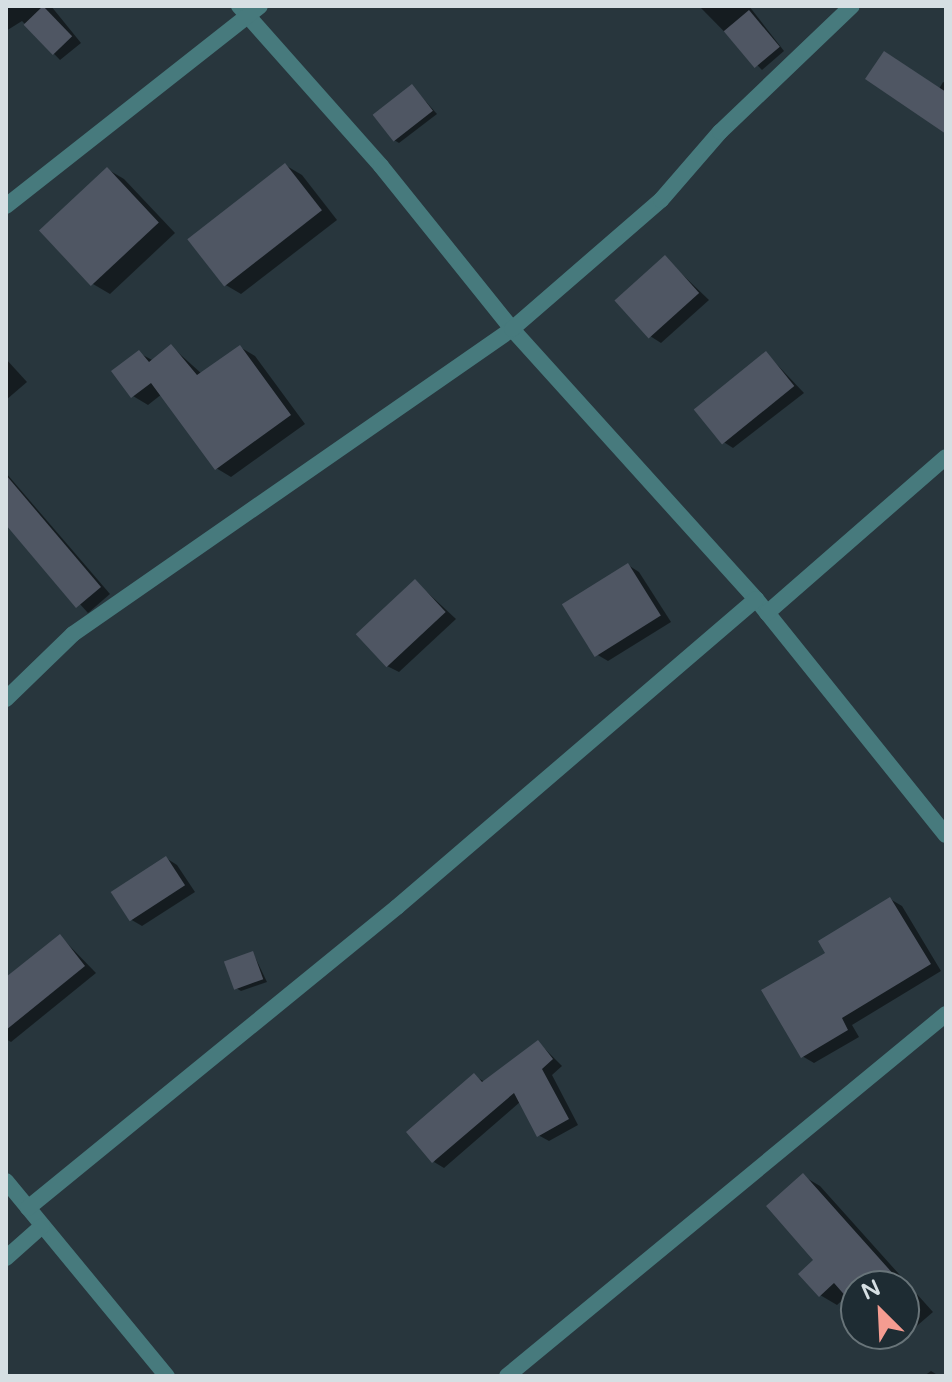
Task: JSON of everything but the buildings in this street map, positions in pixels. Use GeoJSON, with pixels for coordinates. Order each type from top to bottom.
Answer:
{"type":"FeatureCollection","features":[{"type":"Feature","properties":{"kind":"street"},"geometry":{"type":"LineString","coordinates":[[6,699],[73,634],[512,329],[661,200],[720,132],[852,6]]}},
{"type":"Feature","properties":{"kind":"street"},"geometry":{"type":"LineString","coordinates":[[6,206],[249,9],[512,329],[761,606],[946,835]]}},
{"type":"Feature","properties":{"kind":"street"},"geometry":{"type":"LineString","coordinates":[[28,1208],[946,457]]}},
{"type":"Feature","properties":{"kind":"street"},"geometry":{"type":"LineString","coordinates":[[507,1376],[946,1014]]}},
{"type":"Feature","properties":{"kind":"street"},"geometry":{"type":"LineString","coordinates":[[6,1181],[167,1376]]}},
{"type":"Feature","properties":{"kind":"street"},"geometry":{"type":"LineString","coordinates":[[6,1258],[42,1226]]}}]}
